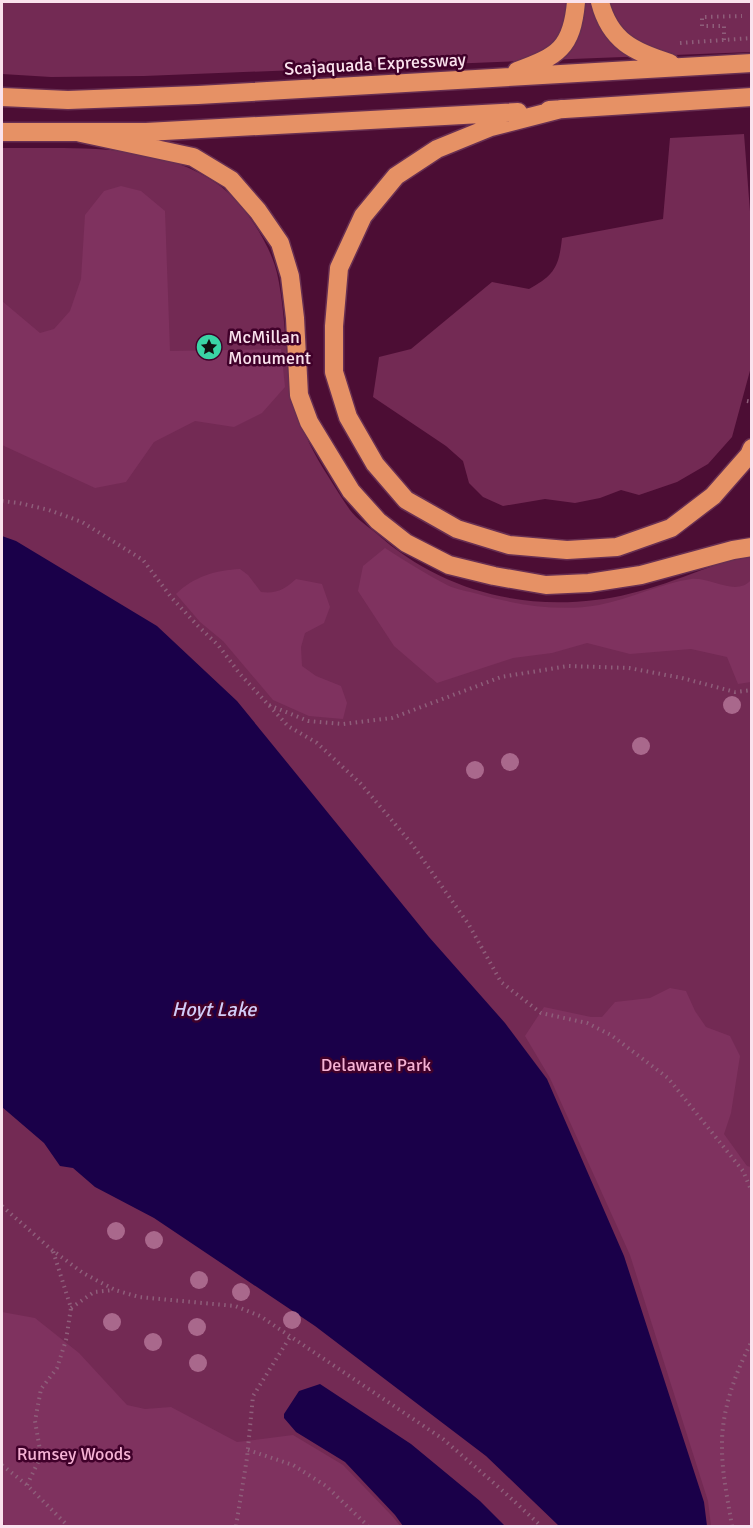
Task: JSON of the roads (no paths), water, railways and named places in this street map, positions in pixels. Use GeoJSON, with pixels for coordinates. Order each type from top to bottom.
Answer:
{"type":"FeatureCollection","features":[{"type":"Feature","properties":{"kind":"highway"},"geometry":{"type":"LineString","coordinates":[[496,78],[547,60],[561,48],[572,28],[576,2]]}},
{"type":"Feature","properties":{"kind":"highway"},"geometry":{"type":"LineString","coordinates":[[600,2],[613,32],[628,48],[683,67]]}},
{"type":"Feature","properties":{"kind":"highway","name":"Scajaquada Expressway"},"geometry":{"type":"LineString","coordinates":[[2,97],[68,100],[198,95],[752,63]]}},
{"type":"Feature","properties":{"kind":"highway"},"geometry":{"type":"LineString","coordinates":[[2,132],[146,132],[752,97]]}},
{"type":"Feature","properties":{"kind":"highway"},"geometry":{"type":"LineString","coordinates":[[561,109],[491,127],[437,149],[396,176],[363,216],[339,268],[334,326],[334,372],[348,417],[375,464],[406,500],[457,530],[509,545],[567,549],[617,547],[671,528],[713,496],[749,456],[752,448]]}},
{"type":"Feature","properties":{"kind":"highway"},"geometry":{"type":"LineString","coordinates":[[81,133],[193,157],[231,180],[258,211],[280,243],[290,276],[295,318],[299,395],[309,422],[351,491],[378,521],[406,543],[449,565],[546,585],[589,583],[641,575],[733,549],[752,548]]}},
{"type":"Feature","properties":{"kind":"water","name":"Hoyt Lake"},"geometry":{"type":"Polygon","coordinates":[[[2,536],[16,541],[157,626],[237,701],[429,937],[505,1023],[547,1079],[624,1256],[704,1502],[707,1526],[559,1526],[486,1456],[315,1326],[154,1218],[95,1187],[73,1168],[60,1166],[44,1143],[2,1107],[2,536]]]}},
{"type":"Feature","properties":{"kind":"water"},"geometry":{"type":"Polygon","coordinates":[[[320,1384],[411,1444],[480,1501],[505,1526],[403,1526],[345,1462],[296,1432],[284,1418],[284,1414],[299,1391],[320,1384]]]}},
{"type":"Feature","properties":{"kind":"place","name":"McMillan Monument"},"geometry":{"type":"Point","coordinates":[209,347]}},
{"type":"Feature","properties":{"kind":"park label","name":"Delaware Park"},"geometry":{"type":"Point","coordinates":[376,1065]}},
{"type":"Feature","properties":{"kind":"park label","name":"Rumsey Woods"},"geometry":{"type":"Point","coordinates":[74,1454]}}]}
